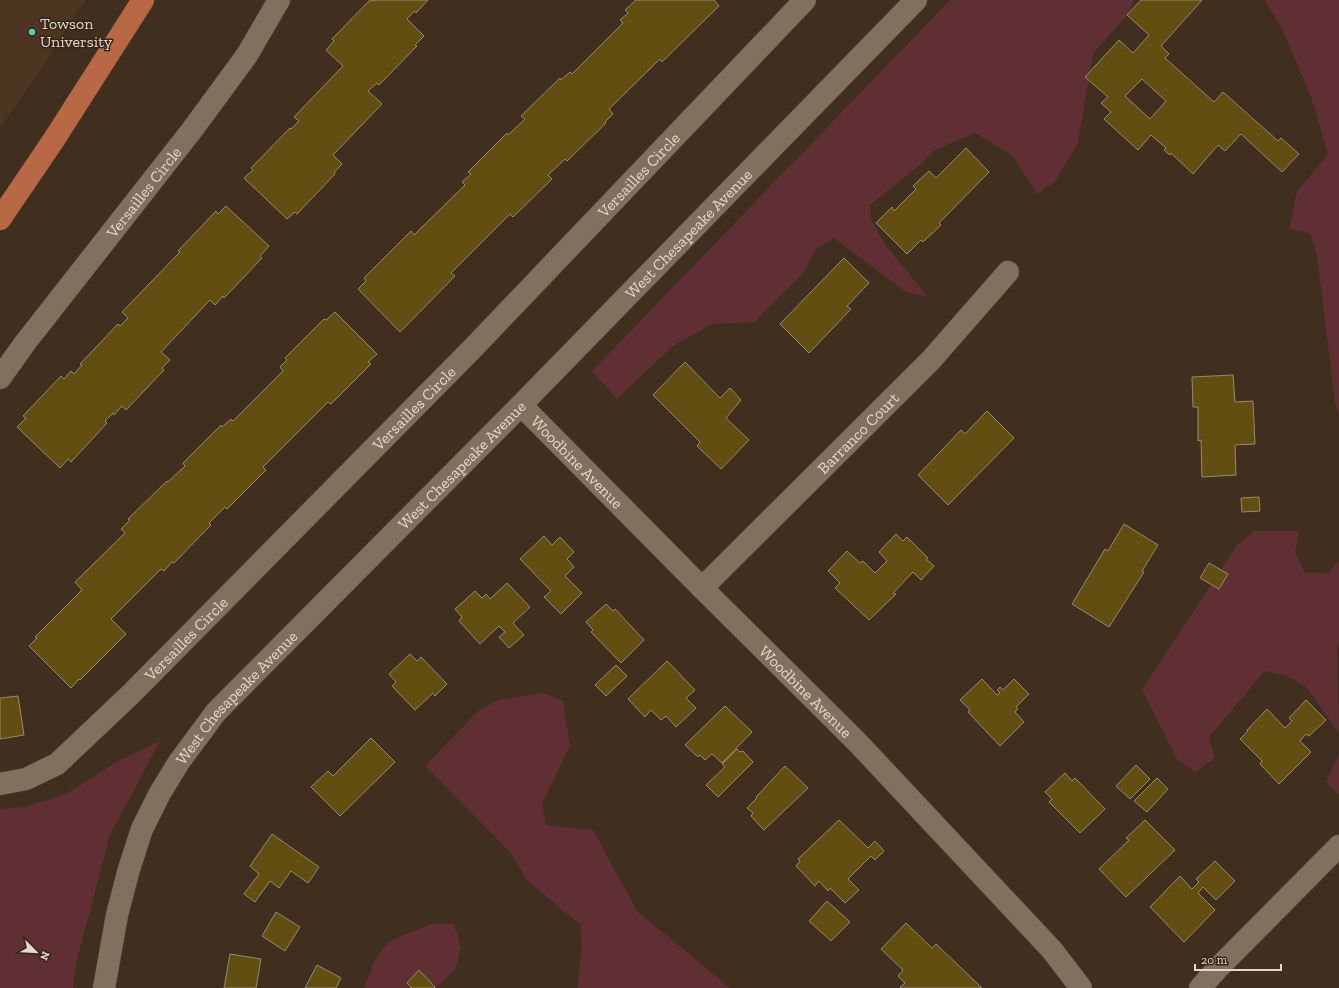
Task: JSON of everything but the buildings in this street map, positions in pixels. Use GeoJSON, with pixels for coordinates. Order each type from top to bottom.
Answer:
{"type":"FeatureCollection","features":[{"type":"Feature","properties":{"kind":"main road"},"geometry":{"type":"LineString","coordinates":[[0,219],[53,141],[143,0]]}},
{"type":"Feature","properties":{"kind":"street","name":"Versailles Circle"},"geometry":{"type":"LineString","coordinates":[[0,378],[25,343],[192,130],[247,56],[279,0]]}},
{"type":"Feature","properties":{"kind":"street","name":"Versailles Circle"},"geometry":{"type":"LineString","coordinates":[[0,784],[26,779],[56,764],[131,694],[473,348],[805,0]]}},
{"type":"Feature","properties":{"kind":"street","name":"West Chesapeake Avenue"},"geometry":{"type":"LineString","coordinates":[[104,988],[117,915],[129,869],[142,829],[160,793],[179,762],[216,712],[521,405],[916,0]]}},
{"type":"Feature","properties":{"kind":"street","name":"Barranco Court"},"geometry":{"type":"LineString","coordinates":[[702,588],[931,360],[1008,272]]}},
{"type":"Feature","properties":{"kind":"street","name":"Woodbine Avenue"},"geometry":{"type":"LineString","coordinates":[[521,405],[858,743],[1052,950],[1081,988]]}},
{"type":"Feature","properties":{"kind":"street"},"geometry":{"type":"LineString","coordinates":[[1200,988],[1339,846]]}},
{"type":"Feature","properties":{"kind":"shaded area","name":"Towson University"},"geometry":{"type":"Polygon","coordinates":[[[0,0],[85,0],[44,64],[0,128],[0,0]]]}},
{"type":"Feature","properties":{"kind":"shaded area"},"geometry":{"type":"Polygon","coordinates":[[[950,0],[1134,0],[1128,14],[1093,54],[1078,142],[1055,182],[1037,194],[1013,156],[975,133],[935,150],[920,165],[870,205],[871,219],[884,243],[928,297],[906,292],[834,238],[815,250],[804,272],[755,322],[712,324],[673,346],[617,399],[592,371],[950,0]]]}},
{"type":"Feature","properties":{"kind":"shaded area"},"geometry":{"type":"Polygon","coordinates":[[[1264,0],[1339,0],[1339,415],[1335,403],[1317,255],[1310,233],[1289,229],[1297,191],[1328,155],[1311,97],[1282,28],[1264,0]]]}},
{"type":"Feature","properties":{"kind":"shaded area"},"geometry":{"type":"Polygon","coordinates":[[[1254,531],[1299,531],[1295,553],[1305,572],[1328,574],[1339,560],[1339,642],[1337,647],[1339,733],[1306,687],[1287,676],[1265,671],[1209,737],[1215,758],[1195,772],[1177,759],[1142,690],[1236,546],[1254,531]]]}},
{"type":"Feature","properties":{"kind":"shaded area"},"geometry":{"type":"Polygon","coordinates":[[[542,693],[563,701],[570,746],[542,804],[546,825],[593,830],[637,911],[730,988],[577,988],[582,948],[580,925],[527,880],[510,852],[425,766],[478,711],[498,700],[542,693]]]}},
{"type":"Feature","properties":{"kind":"shaded area"},"geometry":{"type":"Polygon","coordinates":[[[160,741],[110,835],[76,963],[73,988],[0,988],[0,809],[24,807],[71,791],[118,761],[160,741]]]}},
{"type":"Feature","properties":{"kind":"shaded area"},"geometry":{"type":"Polygon","coordinates":[[[1339,754],[1339,795],[1326,782],[1339,754]]]}},
{"type":"Feature","properties":{"kind":"shaded area"},"geometry":{"type":"Polygon","coordinates":[[[431,924],[454,924],[461,948],[455,969],[436,988],[364,988],[375,960],[388,942],[431,924]]]}},
{"type":"Feature","properties":{"kind":"place","name":"Towson University"},"geometry":{"type":"Point","coordinates":[32,32]}}]}
